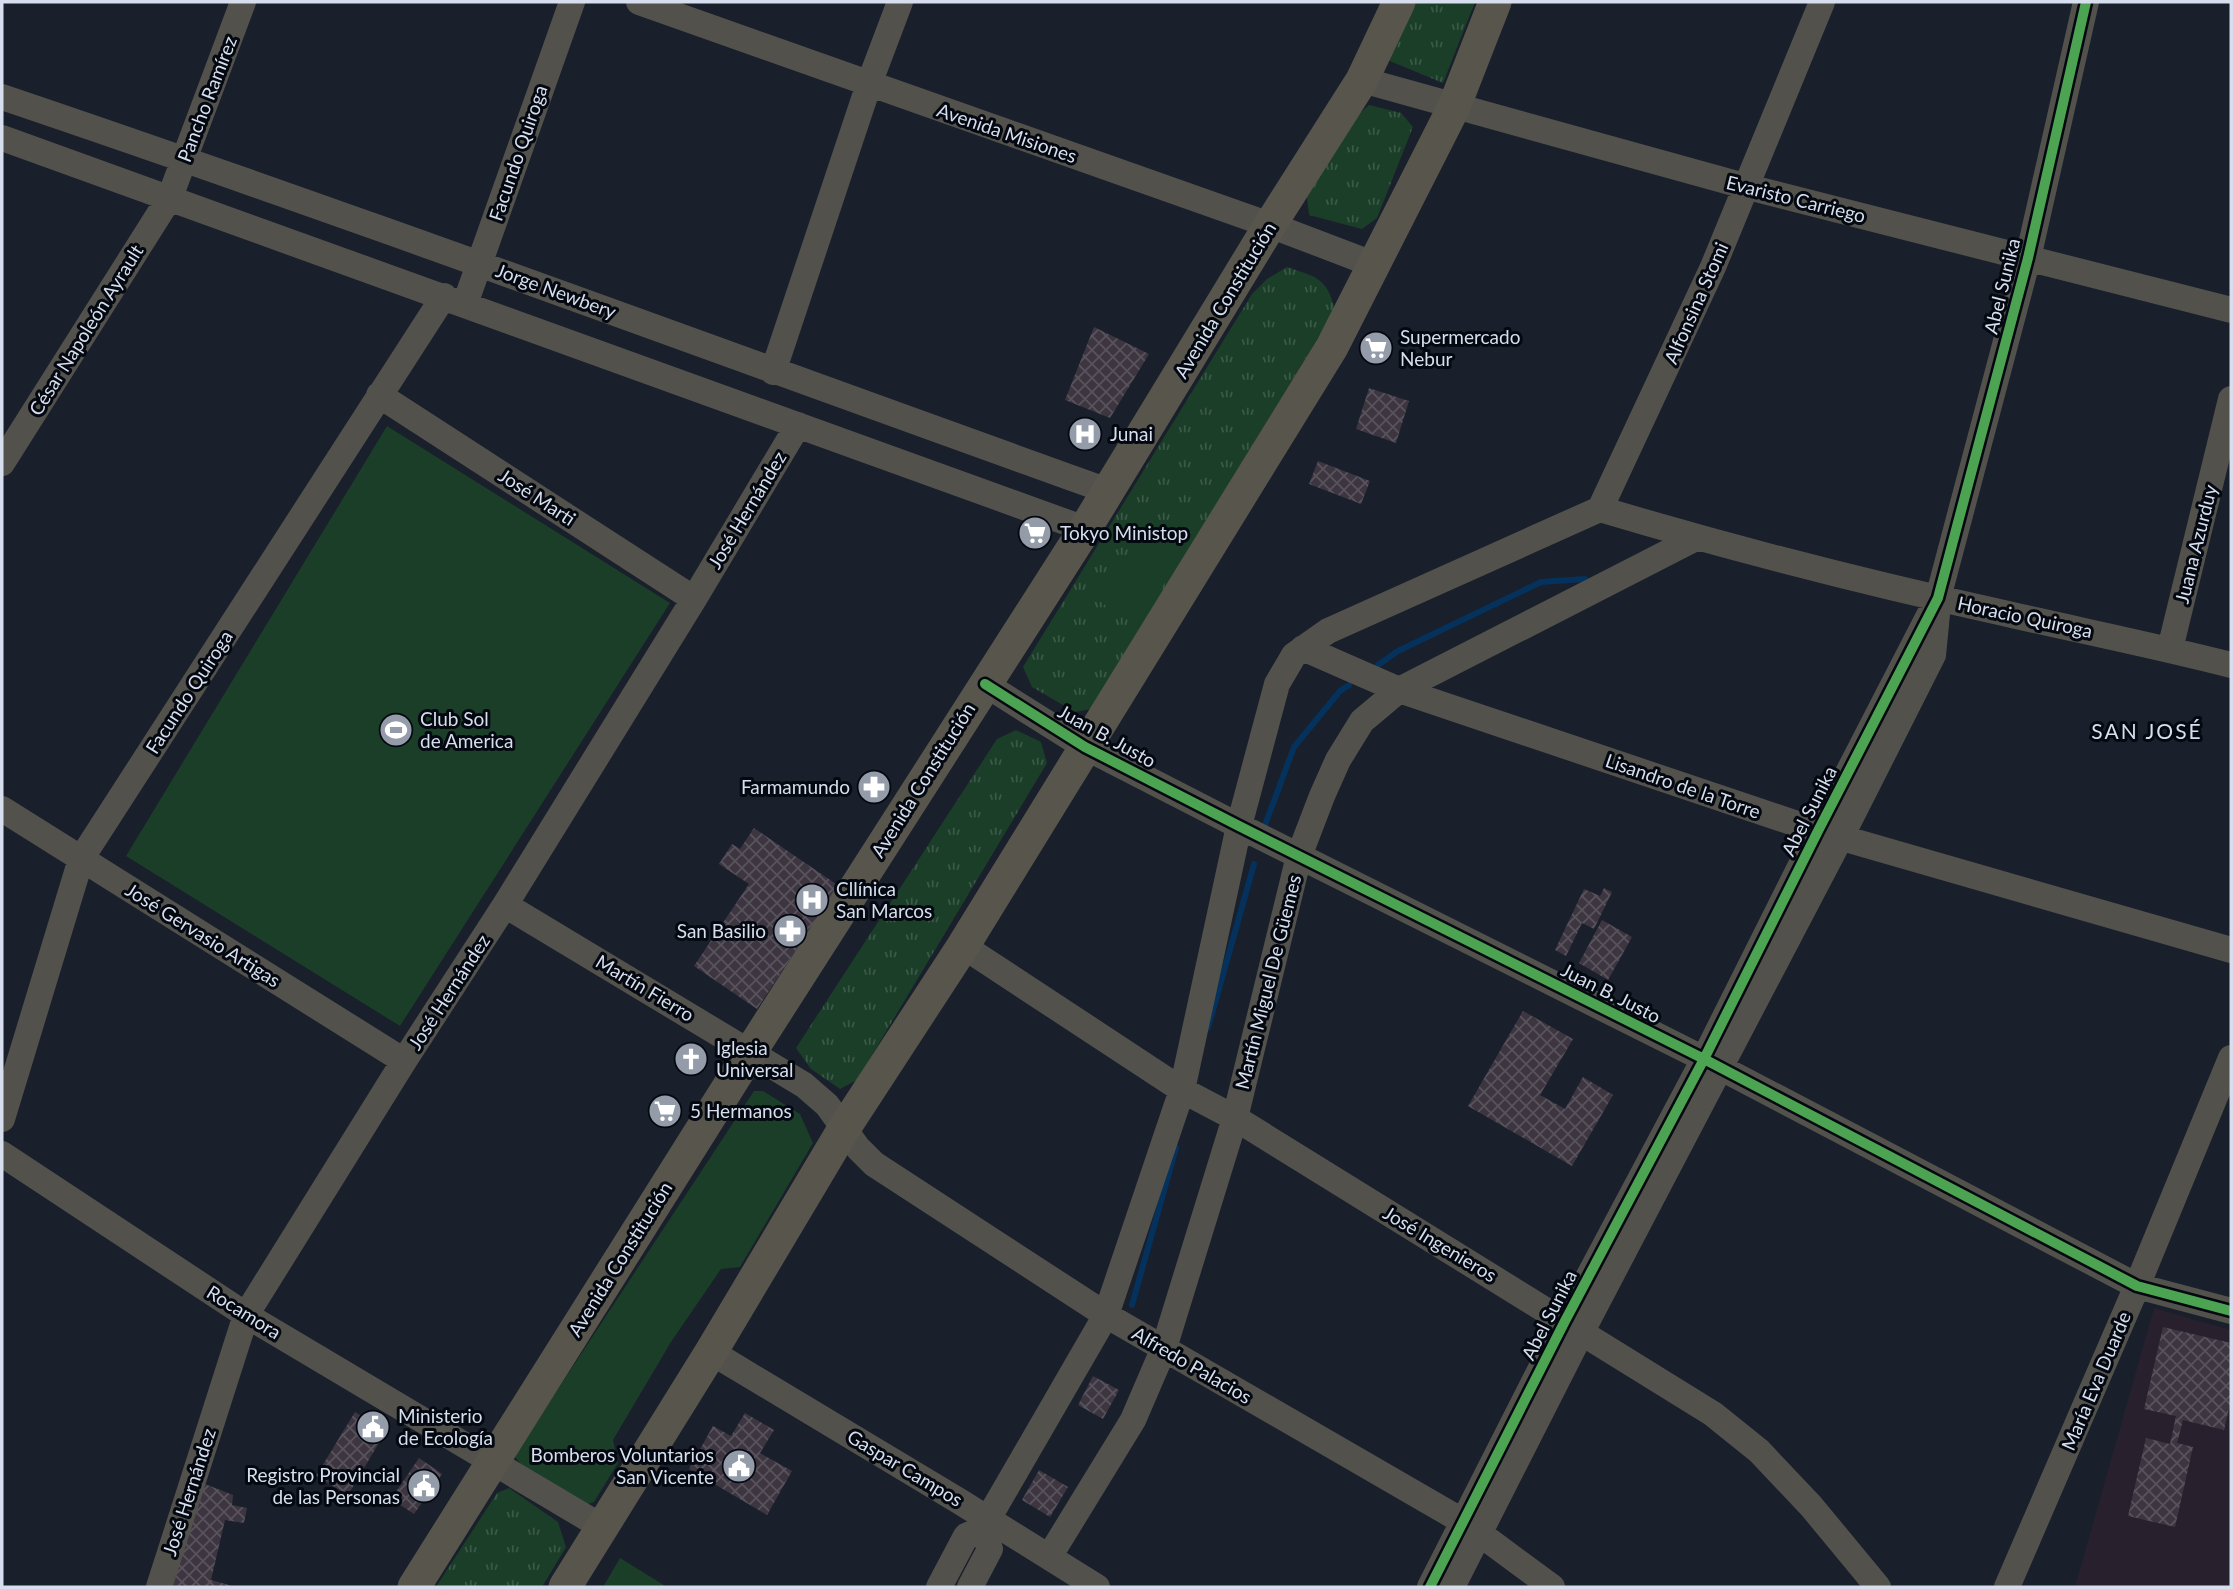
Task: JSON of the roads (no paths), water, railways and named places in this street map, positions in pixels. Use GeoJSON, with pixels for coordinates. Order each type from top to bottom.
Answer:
{"type":"FeatureCollection","features":[{"type":"Feature","properties":{"kind":"main road","name":"Avenida Constitución"},"geometry":{"type":"LineString","coordinates":[[414,1587],[1108,491],[1362,80],[1399,2]]}},
{"type":"Feature","properties":{"kind":"main road"},"geometry":{"type":"LineString","coordinates":[[565,1587],[845,1128],[963,946],[1332,348],[1454,107],[1495,2]]}},
{"type":"Feature","properties":{"kind":"street","name":"Pancho Ramírez"},"geometry":{"type":"LineString","coordinates":[[170,197],[243,2]]}},
{"type":"Feature","properties":{"kind":"street","name":"Facundo Quiroga"},"geometry":{"type":"LineString","coordinates":[[2,1119],[81,859],[379,395],[454,300],[479,263],[572,2]]}},
{"type":"Feature","properties":{"kind":"street","name":"Avenida Misiones"},"geometry":{"type":"LineString","coordinates":[[639,2],[1270,225],[1375,265]]}},
{"type":"Feature","properties":{"kind":"street"},"geometry":{"type":"LineString","coordinates":[[773,372],[869,85],[900,2]]}},
{"type":"Feature","properties":{"kind":"street","name":"Alfonsina Stomi"},"geometry":{"type":"LineString","coordinates":[[1600,509],[1713,267],[1822,2]]}},
{"type":"Feature","properties":{"kind":"street","name":"Abel Sunika"},"geometry":{"type":"LineString","coordinates":[[1452,1587],[1472,1528],[1829,834],[1938,598],[2028,258],[2086,2]]}},
{"type":"Feature","properties":{"kind":"street","name":"Evaristo Carriego"},"geometry":{"type":"LineString","coordinates":[[1362,80],[1748,187],[2231,310]]}},
{"type":"Feature","properties":{"kind":"street","name":"Jorge Newbery"},"geometry":{"type":"LineString","coordinates":[[2,96],[479,263],[773,372],[1108,491]]}},
{"type":"Feature","properties":{"kind":"street"},"geometry":{"type":"LineString","coordinates":[[2,138],[1084,529]]}},
{"type":"Feature","properties":{"kind":"street","name":"César Napoleón Ayrault"},"geometry":{"type":"LineString","coordinates":[[2,463],[170,197]]}},
{"type":"Feature","properties":{"kind":"street","name":"José Marti"},"geometry":{"type":"LineString","coordinates":[[379,395],[694,599]]}},
{"type":"Feature","properties":{"kind":"street","name":"Juana Azurduy"},"geometry":{"type":"LineString","coordinates":[[2170,649],[2231,399]]}},
{"type":"Feature","properties":{"kind":"street","name":"José Hernández"},"geometry":{"type":"LineString","coordinates":[[159,1587],[246,1315],[404,1060],[505,905],[798,425]]}},
{"type":"Feature","properties":{"kind":"street"},"geometry":{"type":"LineString","coordinates":[[939,1587],[966,1536],[985,1524],[1106,1315],[1182,1090],[1239,826],[1277,684],[1294,655],[1328,631],[1600,509],[1696,538]]}},
{"type":"Feature","properties":{"kind":"street","name":"Horacio Quiroga"},"geometry":{"type":"LineString","coordinates":[[1696,538],[1938,598],[2231,665]]}},
{"type":"Feature","properties":{"kind":"street","name":"Martín Miguel De Güemes"},"geometry":{"type":"LineString","coordinates":[[1049,1557],[1133,1420],[1164,1348],[1235,1118],[1299,856],[1338,760],[1362,721],[1399,690],[1696,538]]}},
{"type":"Feature","properties":{"kind":"street","name":"Lisandro de la Torre"},"geometry":{"type":"LineString","coordinates":[[1303,648],[1399,690],[1829,834],[2231,950]]}},
{"type":"Feature","properties":{"kind":"street","name":"Juan B. Justo"},"geometry":{"type":"LineString","coordinates":[[985,684],[1085,747],[1712,1063],[2137,1286],[2231,1311]]}},
{"type":"Feature","properties":{"kind":"street","name":"José Gervasio Artigas"},"geometry":{"type":"LineString","coordinates":[[2,809],[404,1060]]}},
{"type":"Feature","properties":{"kind":"street","name":"Martín Fierro"},"geometry":{"type":"LineString","coordinates":[[505,905],[804,1085],[827,1105],[845,1128]]}},
{"type":"Feature","properties":{"kind":"street","name":"José Ingenieros"},"geometry":{"type":"LineString","coordinates":[[963,946],[1182,1090],[1235,1118],[1713,1414],[1759,1451],[1811,1506],[1878,1587]]}},
{"type":"Feature","properties":{"kind":"street","name":"María Eva Duarde"},"geometry":{"type":"LineString","coordinates":[[2007,1587],[2137,1286],[2231,1058]]}},
{"type":"Feature","properties":{"kind":"street","name":"Alfredo Palacios"},"geometry":{"type":"LineString","coordinates":[[845,1128],[858,1148],[874,1164],[1106,1315],[1472,1528],[1552,1587]]}},
{"type":"Feature","properties":{"kind":"street","name":"Rocamora"},"geometry":{"type":"LineString","coordinates":[[2,1154],[246,1315],[602,1527]]}},
{"type":"Feature","properties":{"kind":"street","name":"Gaspar Campos"},"geometry":{"type":"LineString","coordinates":[[710,1352],[985,1524],[1049,1557],[1097,1587]]}},
{"type":"Feature","properties":{"kind":"street"},"geometry":{"type":"LineString","coordinates":[[970,1587],[990,1549],[985,1524]]}},
{"type":"Feature","properties":{"kind":"street","name":"Abel Sunika"},"geometry":{"type":"LineString","coordinates":[[1430,1587],[1472,1528]]}},
{"type":"Feature","properties":{"kind":"waterway"},"geometry":{"type":"LineString","coordinates":[[1378,665],[1398,651],[1541,582],[1585,579]]}},
{"type":"Feature","properties":{"kind":"waterway"},"geometry":{"type":"LineString","coordinates":[[1265,825],[1294,747],[1340,691],[1349,685]]}},
{"type":"Feature","properties":{"kind":"waterway"},"geometry":{"type":"LineString","coordinates":[[1208,1028],[1254,864]]}},
{"type":"Feature","properties":{"kind":"waterway"},"geometry":{"type":"LineString","coordinates":[[1132,1305],[1176,1148]]}},
{"type":"Feature","properties":{"kind":"place","name":"Supermercado Nebur"},"geometry":{"type":"Point","coordinates":[1376,348]}},
{"type":"Feature","properties":{"kind":"place","name":"Junai"},"geometry":{"type":"Point","coordinates":[1085,434]}},
{"type":"Feature","properties":{"kind":"place","name":"Tokyo Ministop"},"geometry":{"type":"Point","coordinates":[1035,533]}},
{"type":"Feature","properties":{"kind":"place","name":"Club Sol de America"},"geometry":{"type":"Point","coordinates":[396,730]}},
{"type":"Feature","properties":{"kind":"place","name":"Farmamundo"},"geometry":{"type":"Point","coordinates":[874,787]}},
{"type":"Feature","properties":{"kind":"place","name":"Cllínica San Marcos"},"geometry":{"type":"Point","coordinates":[812,900]}},
{"type":"Feature","properties":{"kind":"place","name":"San Basilio"},"geometry":{"type":"Point","coordinates":[790,931]}},
{"type":"Feature","properties":{"kind":"place","name":"Iglesia Universal"},"geometry":{"type":"Point","coordinates":[691,1059]}},
{"type":"Feature","properties":{"kind":"place","name":"5 Hermanos"},"geometry":{"type":"Point","coordinates":[665,1111]}},
{"type":"Feature","properties":{"kind":"place","name":"Ministerio de Ecología"},"geometry":{"type":"Point","coordinates":[373,1427]}},
{"type":"Feature","properties":{"kind":"place","name":"Bomberos Voluntarios San Vicente"},"geometry":{"type":"Point","coordinates":[739,1466]}},
{"type":"Feature","properties":{"kind":"place","name":"Registro Provincial de las Personas"},"geometry":{"type":"Point","coordinates":[424,1486]}},
{"type":"Feature","properties":{"kind":"district","name":"SAN JOSÉ"},"geometry":{"type":"Point","coordinates":[2147,732]}}]}
